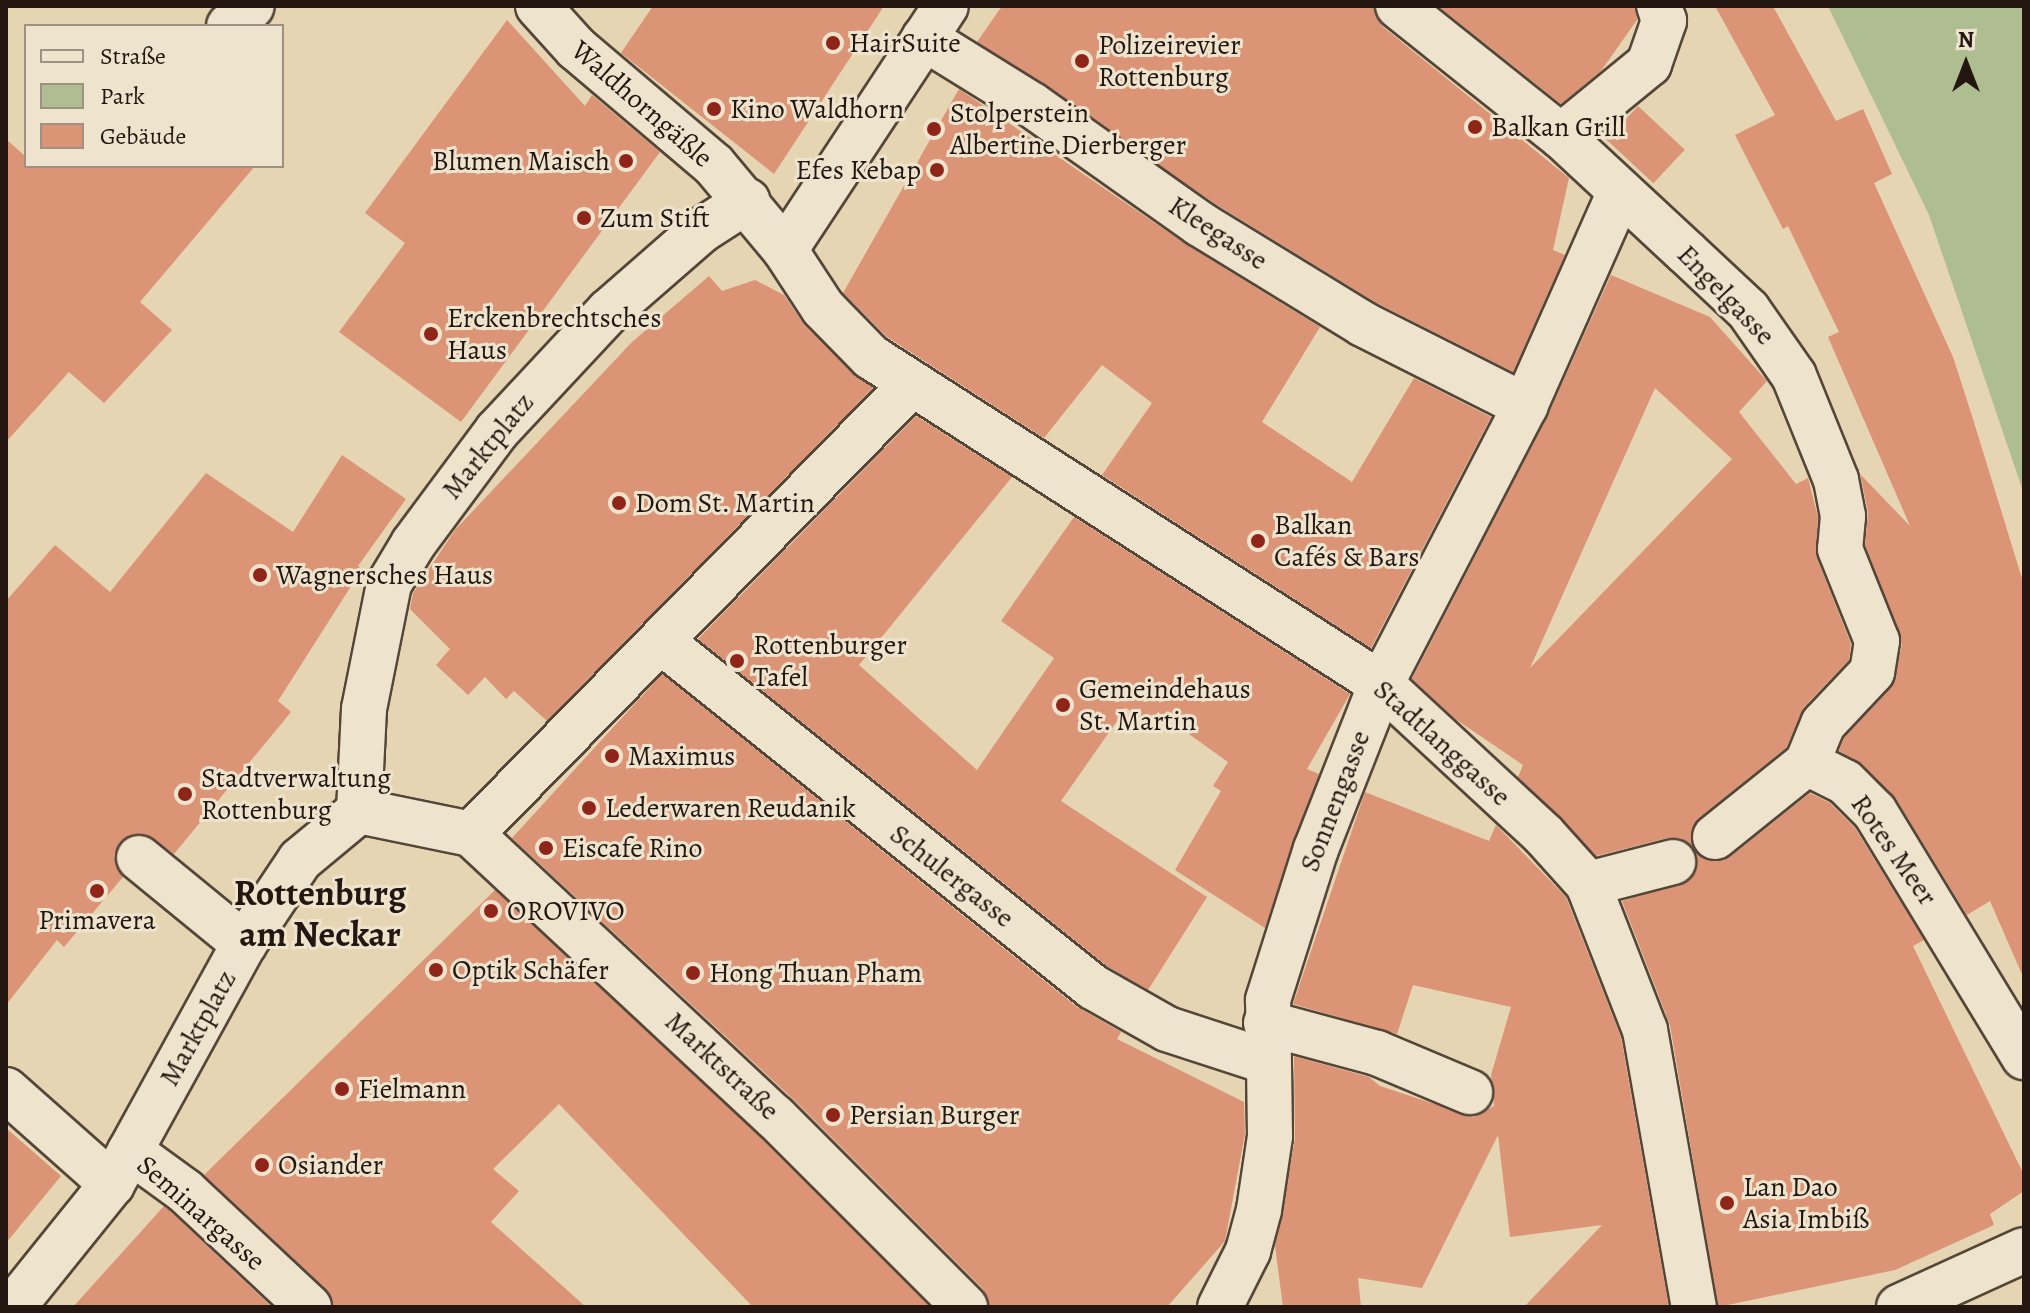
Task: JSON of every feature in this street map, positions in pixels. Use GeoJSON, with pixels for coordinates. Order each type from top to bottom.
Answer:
{"type":"FeatureCollection","features":[{"type":"Feature","properties":{"kind":"street"},"geometry":{"type":"LineString","coordinates":[[231,24],[252,6]]}},
{"type":"Feature","properties":{"kind":"street","name":"Waldhorngäßle"},"geometry":{"type":"LineString","coordinates":[[538,6],[576,48],[675,130],[747,201]]}},
{"type":"Feature","properties":{"kind":"street","name":"Engelgasse"},"geometry":{"type":"LineString","coordinates":[[1398,6],[1561,136],[1619,194],[1748,310],[1780,350],[1836,480],[1843,516],[1840,549],[1877,641],[1872,672],[1823,724],[1807,763]]}},
{"type":"Feature","properties":{"kind":"street"},"geometry":{"type":"LineString","coordinates":[[1561,136],[1649,64],[1664,21],[1659,6]]}},
{"type":"Feature","properties":{"kind":"street"},"geometry":{"type":"LineString","coordinates":[[785,250],[935,22]]}},
{"type":"Feature","properties":{"kind":"street","name":"Kleegasse"},"geometry":{"type":"LineString","coordinates":[[935,22],[1032,105],[1200,224],[1336,307],[1525,406]]}},
{"type":"Feature","properties":{"kind":"street","name":"Sonnengasse"},"geometry":{"type":"LineString","coordinates":[[1220,1307],[1248,1251],[1259,1210],[1270,1136],[1267,1042],[1284,941],[1381,684],[1525,406],[1619,194]]}},
{"type":"Feature","properties":{"kind":"street"},"geometry":{"type":"LineString","coordinates":[[359,811],[471,834],[663,643],[911,385],[843,332],[747,201]]}},
{"type":"Feature","properties":{"kind":"street","name":"Marktplatz"},"geometry":{"type":"LineString","coordinates":[[13,1307],[121,1167],[244,944],[300,860],[359,811],[364,709],[389,584],[413,544],[448,492],[545,377],[609,311],[702,230],[747,201]]}},
{"type":"Feature","properties":{"kind":"street","name":"Stadtlanggasse"},"geometry":{"type":"LineString","coordinates":[[911,385],[1381,684],[1543,834],[1588,884],[1645,1030],[1694,1307]]}},
{"type":"Feature","properties":{"kind":"street","name":"Schulergasse"},"geometry":{"type":"LineString","coordinates":[[663,643],[1093,987],[1167,1029],[1377,1053],[1470,1092]]}},
{"type":"Feature","properties":{"kind":"street"},"geometry":{"type":"LineString","coordinates":[[1715,837],[1807,763]]}},
{"type":"Feature","properties":{"kind":"street","name":"Rotes Meer"},"geometry":{"type":"LineString","coordinates":[[1807,763],[1845,782],[1875,812],[2024,1057]]}},
{"type":"Feature","properties":{"kind":"street","name":"Marktstraße"},"geometry":{"type":"LineString","coordinates":[[471,834],[775,1117],[965,1307]]}},
{"type":"Feature","properties":{"kind":"street"},"geometry":{"type":"LineString","coordinates":[[139,858],[244,944]]}},
{"type":"Feature","properties":{"kind":"street"},"geometry":{"type":"LineString","coordinates":[[1588,884],[1673,862]]}},
{"type":"Feature","properties":{"kind":"street","name":"Seminargasse"},"geometry":{"type":"LineString","coordinates":[[6,1090],[121,1167],[185,1191],[253,1259],[309,1307]]}},
{"type":"Feature","properties":{"kind":"street"},"geometry":{"type":"LineString","coordinates":[[1899,1307],[1961,1296],[2024,1250]]}},
{"type":"Feature","properties":{"kind":"green space"},"geometry":{"type":"Polygon","coordinates":[[[1828,6],[2020,6],[2024,13],[2024,494],[1929,215],[1828,6]]]}},
{"type":"Feature","properties":{"kind":"building"},"geometry":{"type":"Polygon","coordinates":[[[653,6],[884,6],[774,174],[621,53],[653,6]]]}},
{"type":"Feature","properties":{"kind":"building"},"geometry":{"type":"Polygon","coordinates":[[[1002,6],[1374,6],[1382,26],[1569,178],[1553,250],[1565,255],[1513,372],[1375,302],[1214,203],[977,42],[1002,6]]]}},
{"type":"Feature","properties":{"kind":"building"},"geometry":{"type":"Polygon","coordinates":[[[1438,6],[1635,6],[1637,20],[1601,71],[1561,104],[1438,6]]]}},
{"type":"Feature","properties":{"kind":"building"},"geometry":{"type":"Polygon","coordinates":[[[1715,6],[1773,6],[1836,121],[1863,109],[1892,174],[1874,183],[1953,357],[1973,419],[2024,585],[2024,979],[1990,901],[1967,915],[1896,799],[1862,764],[1839,751],[1844,738],[1891,688],[1902,645],[1865,545],[1868,512],[1860,474],[1910,526],[1828,337],[1839,332],[1788,226],[1783,229],[1735,135],[1775,115],[1715,6]]]}},
{"type":"Feature","properties":{"kind":"building"},"geometry":{"type":"Polygon","coordinates":[[[507,20],[585,106],[592,95],[660,152],[461,422],[339,332],[405,243],[365,213],[507,20]]]}},
{"type":"Feature","properties":{"kind":"building"},"geometry":{"type":"Polygon","coordinates":[[[959,89],[1187,245],[1320,327],[1262,422],[1352,482],[1414,378],[1491,417],[1371,648],[1102,475],[1152,403],[1102,365],[1044,438],[887,337],[843,293],[959,89]]]}},
{"type":"Feature","properties":{"kind":"building"},"geometry":{"type":"Polygon","coordinates":[[[1638,106],[1685,150],[1653,183],[1607,140],[1638,106]]]}},
{"type":"Feature","properties":{"kind":"building"},"geometry":{"type":"Polygon","coordinates":[[[6,139],[24,155],[24,168],[253,168],[140,302],[172,330],[104,403],[69,372],[6,442],[6,139]]]}},
{"type":"Feature","properties":{"kind":"building"},"geometry":{"type":"Polygon","coordinates":[[[1611,275],[1710,317],[1767,381],[1739,412],[1796,484],[1808,478],[1818,517],[1817,558],[1851,644],[1849,660],[1804,707],[1786,748],[1699,818],[1692,829],[1695,851],[1680,838],[1668,838],[1596,856],[1518,777],[1523,765],[1454,718],[1412,679],[1547,417],[1611,275]],[[1655,388],[1530,668],[1732,459],[1655,388]]]}},
{"type":"Feature","properties":{"kind":"building","name":"Dom St. Martin"},"geometry":{"type":"Polygon","coordinates":[[[709,276],[722,291],[755,280],[784,295],[805,326],[873,388],[547,721],[514,691],[506,699],[485,677],[468,695],[436,665],[450,649],[410,609],[413,593],[455,530],[632,342],[709,276]]]}},
{"type":"Feature","properties":{"kind":"building"},"geometry":{"type":"Polygon","coordinates":[[[916,416],[1012,477],[859,665],[977,770],[1054,658],[1001,621],[1074,517],[1350,694],[1307,769],[1319,774],[1265,928],[1175,870],[1221,791],[1213,786],[1228,762],[1158,712],[1150,724],[1126,708],[1061,801],[1207,897],[1148,990],[1107,966],[698,639],[916,416]]]}},
{"type":"Feature","properties":{"kind":"building"},"geometry":{"type":"Polygon","coordinates":[[[342,455],[406,499],[358,566],[362,569],[278,701],[291,712],[174,854],[144,834],[120,842],[114,855],[123,877],[64,947],[57,940],[6,1005],[6,601],[55,545],[110,592],[206,473],[293,532],[342,455]]]}},
{"type":"Feature","properties":{"kind":"building"},"geometry":{"type":"Polygon","coordinates":[[[662,674],[1077,1007],[1121,1032],[1117,1039],[1244,1102],[1245,1134],[1225,1241],[1167,1307],[989,1307],[983,1289],[793,1099],[512,838],[662,674]]]}},
{"type":"Feature","properties":{"kind":"building"},"geometry":{"type":"Polygon","coordinates":[[[1365,792],[1489,841],[1496,825],[1566,897],[1621,1037],[1669,1307],[1524,1307],[1602,1225],[1510,1237],[1498,1135],[1422,1288],[1358,1278],[1361,1307],[1283,1307],[1275,1246],[1295,1139],[1294,1056],[1369,1077],[1380,1086],[1474,1117],[1494,1106],[1491,1075],[1511,1007],[1413,985],[1397,1034],[1293,1004],[1365,792]]]}},
{"type":"Feature","properties":{"kind":"building"},"geometry":{"type":"Polygon","coordinates":[[[1810,793],[1830,803],[1855,828],[1924,940],[1913,946],[2024,1175],[2024,1191],[1990,1214],[1994,1225],[1895,1270],[1718,1307],[1670,1025],[1622,901],[1690,880],[1697,868],[1695,852],[1707,860],[1730,857],[1810,793]]]}},
{"type":"Feature","properties":{"kind":"building"},"geometry":{"type":"Polygon","coordinates":[[[495,890],[758,1135],[930,1307],[753,1307],[559,1104],[493,1169],[519,1191],[491,1222],[586,1307],[333,1307],[326,1289],[204,1175],[495,890]]]}},
{"type":"Feature","properties":{"kind":"building"},"geometry":{"type":"Polygon","coordinates":[[[6,1128],[61,1176],[6,1243],[6,1128]]]}},
{"type":"Feature","properties":{"kind":"building"},"geometry":{"type":"Polygon","coordinates":[[[164,1206],[169,1210],[272,1307],[73,1307],[164,1206]]]}},
{"type":"Feature","properties":{"kind":"place","name":"HairSuite"},"geometry":{"type":"Point","coordinates":[833,43]}},
{"type":"Feature","properties":{"kind":"place","name":"Polizeirevier Rottenburg"},"geometry":{"type":"Point","coordinates":[1082,61]}},
{"type":"Feature","properties":{"kind":"place","name":"Kino Waldhorn"},"geometry":{"type":"Point","coordinates":[714,109]}},
{"type":"Feature","properties":{"kind":"place","name":"Balkan Grill"},"geometry":{"type":"Point","coordinates":[1475,127]}},
{"type":"Feature","properties":{"kind":"place","name":"Stolperstein Albertine Dierberger"},"geometry":{"type":"Point","coordinates":[934,129]}},
{"type":"Feature","properties":{"kind":"place","name":"Blumen Maisch"},"geometry":{"type":"Point","coordinates":[626,161]}},
{"type":"Feature","properties":{"kind":"place","name":"Efes Kebap"},"geometry":{"type":"Point","coordinates":[937,170]}},
{"type":"Feature","properties":{"kind":"place","name":"Zum Stift"},"geometry":{"type":"Point","coordinates":[584,218]}},
{"type":"Feature","properties":{"kind":"place","name":"Erckenbrechtsches Haus"},"geometry":{"type":"Point","coordinates":[431,334]}},
{"type":"Feature","properties":{"kind":"place","name":"Dom St. Martin"},"geometry":{"type":"Point","coordinates":[619,503]}},
{"type":"Feature","properties":{"kind":"place","name":"Balkan Cafés & Bars"},"geometry":{"type":"Point","coordinates":[1258,541]}},
{"type":"Feature","properties":{"kind":"place","name":"Wagnersches Haus"},"geometry":{"type":"Point","coordinates":[260,575]}},
{"type":"Feature","properties":{"kind":"place","name":"Rottenburger Tafel"},"geometry":{"type":"Point","coordinates":[737,661]}},
{"type":"Feature","properties":{"kind":"place","name":"Gemeindehaus St. Martin"},"geometry":{"type":"Point","coordinates":[1063,705]}},
{"type":"Feature","properties":{"kind":"place","name":"Maximus"},"geometry":{"type":"Point","coordinates":[612,756]}},
{"type":"Feature","properties":{"kind":"place","name":"Stadtverwaltung Rottenburg"},"geometry":{"type":"Point","coordinates":[185,794]}},
{"type":"Feature","properties":{"kind":"place","name":"Lederwaren Reudanik"},"geometry":{"type":"Point","coordinates":[589,808]}},
{"type":"Feature","properties":{"kind":"place","name":"Eiscafe Rino"},"geometry":{"type":"Point","coordinates":[546,848]}},
{"type":"Feature","properties":{"kind":"place","name":"Primavera"},"geometry":{"type":"Point","coordinates":[97,891]}},
{"type":"Feature","properties":{"kind":"place","name":"OROVIVO"},"geometry":{"type":"Point","coordinates":[491,911]}},
{"type":"Feature","properties":{"kind":"place","name":"Optik Schäfer"},"geometry":{"type":"Point","coordinates":[436,970]}},
{"type":"Feature","properties":{"kind":"place","name":"Hong Thuan Pham"},"geometry":{"type":"Point","coordinates":[693,973]}},
{"type":"Feature","properties":{"kind":"place","name":"Fielmann"},"geometry":{"type":"Point","coordinates":[342,1089]}},
{"type":"Feature","properties":{"kind":"place","name":"Persian Burger"},"geometry":{"type":"Point","coordinates":[833,1115]}},
{"type":"Feature","properties":{"kind":"place","name":"Osiander"},"geometry":{"type":"Point","coordinates":[262,1165]}},
{"type":"Feature","properties":{"kind":"place","name":"Lan Dao Asia Imbiß"},"geometry":{"type":"Point","coordinates":[1727,1203]}},
{"type":"Feature","properties":{"kind":"district","name":"Rottenburg am Neckar"},"geometry":{"type":"Point","coordinates":[320,912]}}]}
